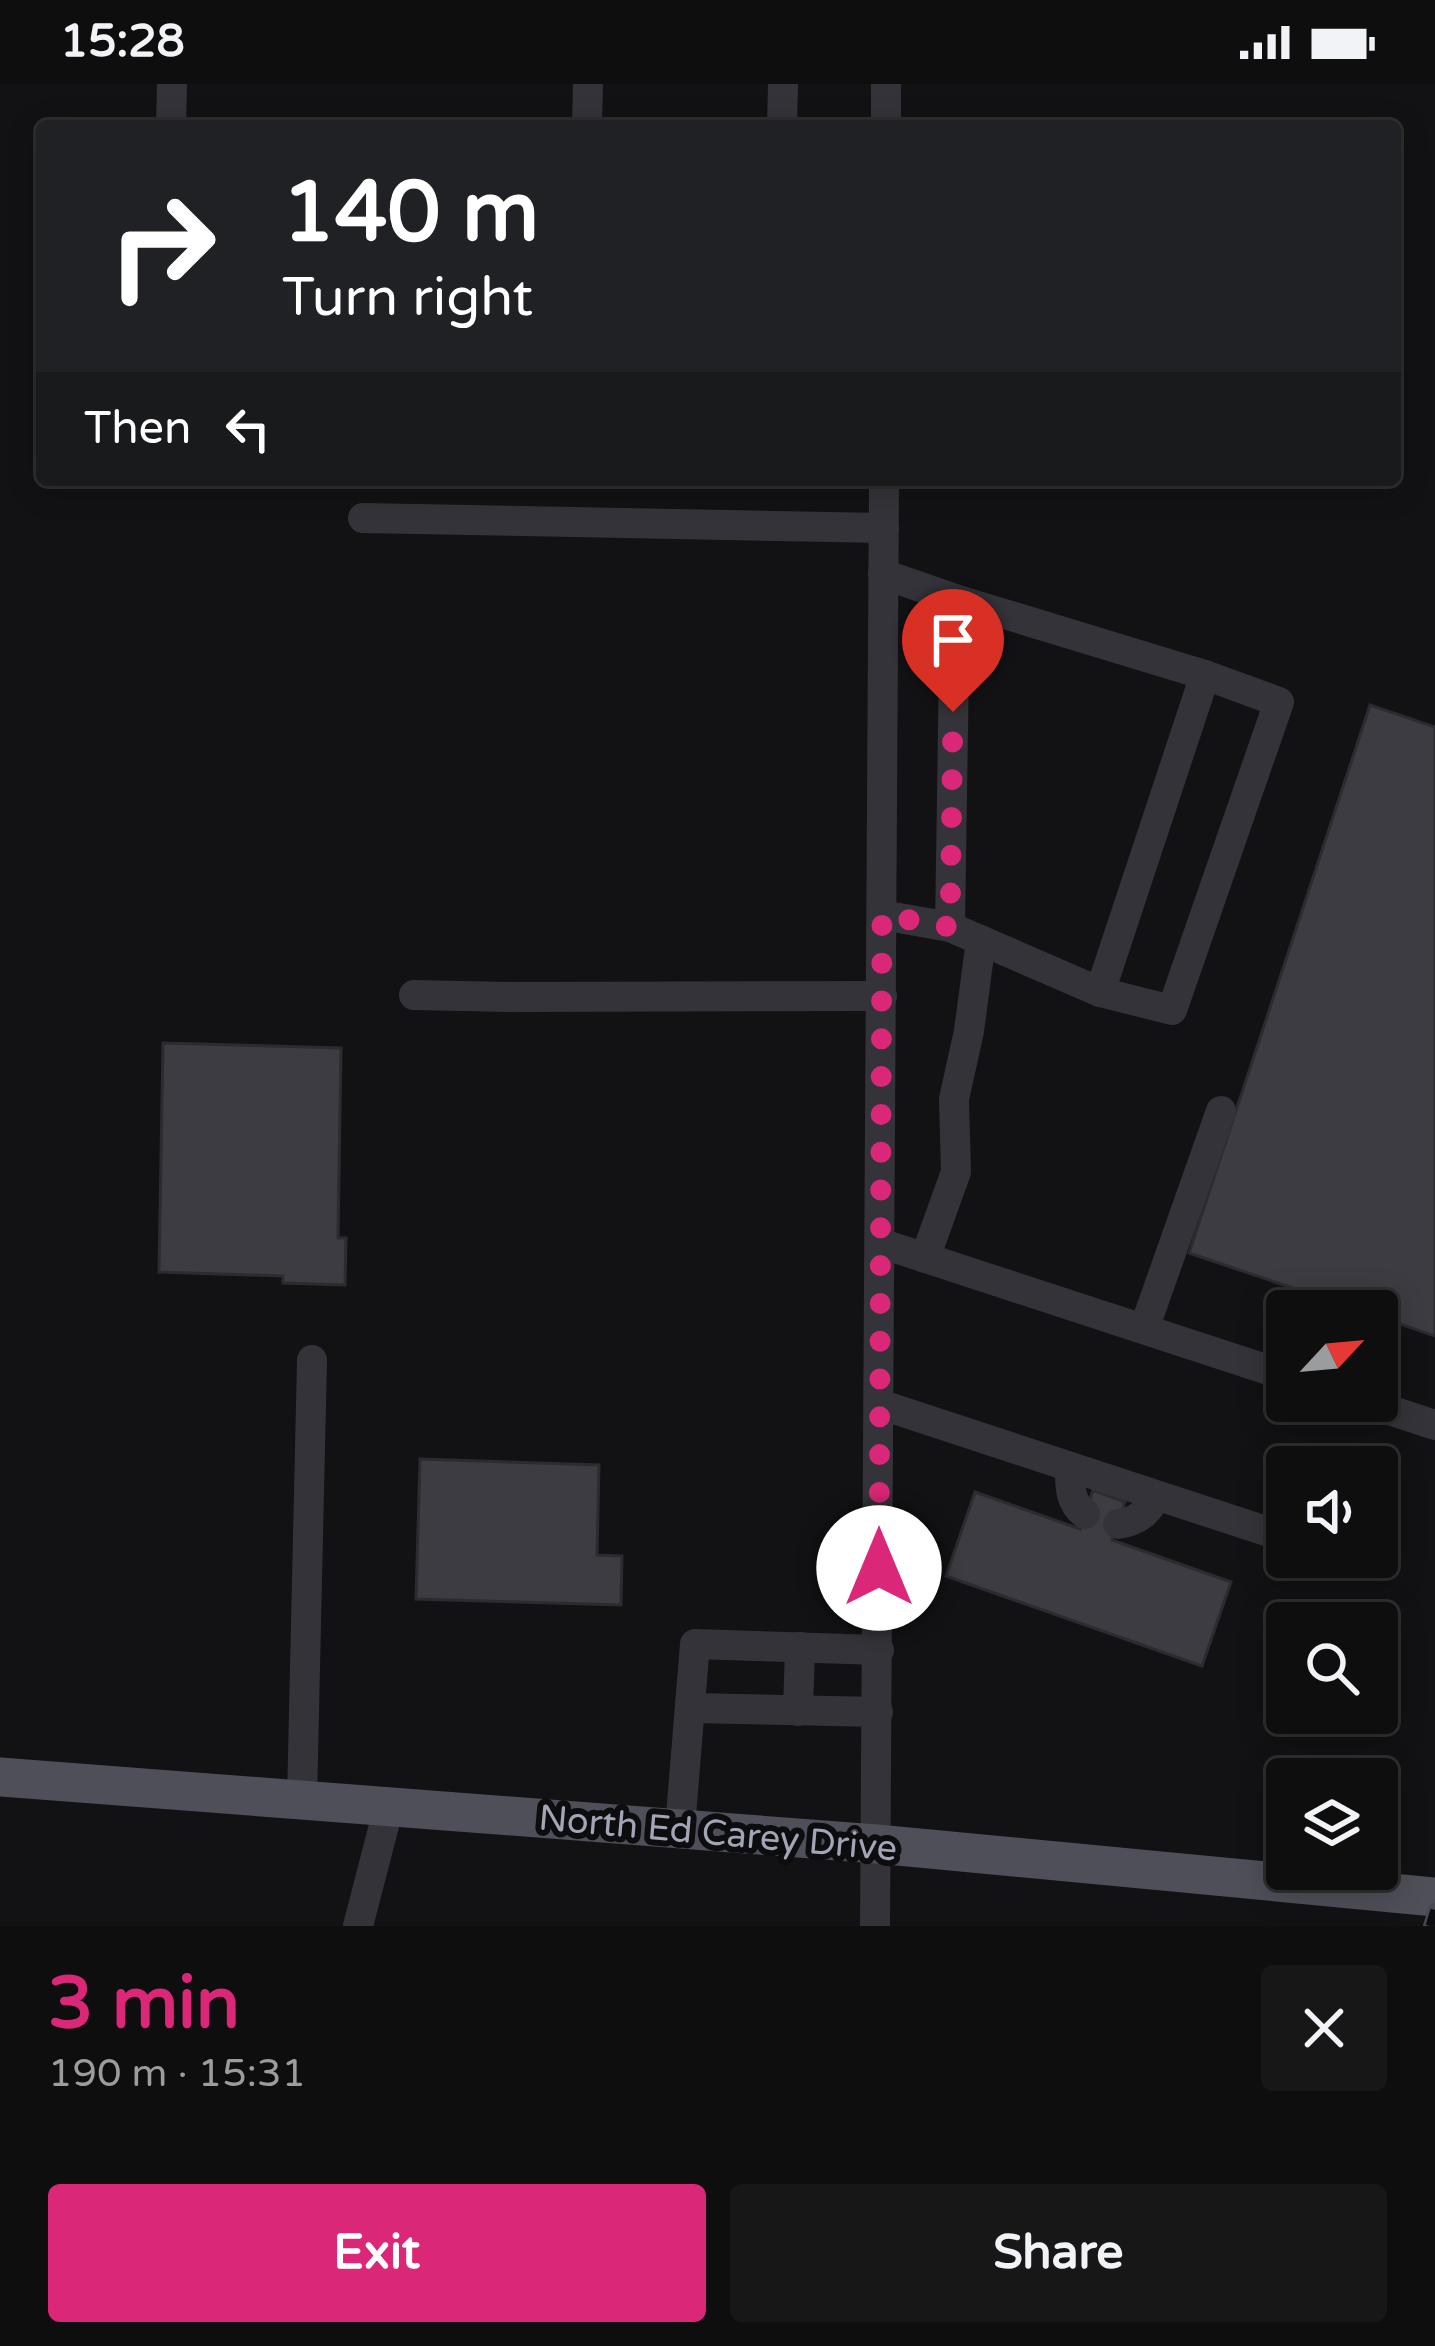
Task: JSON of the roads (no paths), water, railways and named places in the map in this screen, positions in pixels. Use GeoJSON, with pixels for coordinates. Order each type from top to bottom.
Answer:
{"type":"FeatureCollection","features":[{"type":"Feature","properties":{"kind":"main road","name":"North Ed Carey Drive"},"geometry":{"type":"LineString","coordinates":[[0,1777],[877,1844],[1435,1897]]}},
{"type":"Feature","properties":{"kind":"street"},"geometry":{"type":"LineString","coordinates":[[171,120],[172,84]]}},
{"type":"Feature","properties":{"kind":"street"},"geometry":{"type":"LineString","coordinates":[[587,120],[588,84]]}},
{"type":"Feature","properties":{"kind":"street"},"geometry":{"type":"LineString","coordinates":[[782,120],[783,84]]}},
{"type":"Feature","properties":{"kind":"street"},"geometry":{"type":"LineString","coordinates":[[886,84],[886,120]]}},
{"type":"Feature","properties":{"kind":"street"},"geometry":{"type":"LineString","coordinates":[[875,1926],[884,486]]}},
{"type":"Feature","properties":{"kind":"street"},"geometry":{"type":"LineString","coordinates":[[363,518],[884,528]]}},
{"type":"Feature","properties":{"kind":"street"},"geometry":{"type":"LineString","coordinates":[[882,915],[950,927],[1100,992],[1172,1010],[1279,702],[883,574]]}},
{"type":"Feature","properties":{"kind":"street"},"geometry":{"type":"LineString","coordinates":[[950,927],[955,599]]}},
{"type":"Feature","properties":{"kind":"street"},"geometry":{"type":"LineString","coordinates":[[1100,992],[1205,675]]}},
{"type":"Feature","properties":{"kind":"street"},"geometry":{"type":"LineString","coordinates":[[925,1258],[956,1172],[954,1099],[970,1031],[980,940]]}},
{"type":"Feature","properties":{"kind":"street"},"geometry":{"type":"LineString","coordinates":[[414,994],[882,996]]}},
{"type":"Feature","properties":{"kind":"street"},"geometry":{"type":"LineString","coordinates":[[1144,1329],[1221,1111]]}},
{"type":"Feature","properties":{"kind":"street"},"geometry":{"type":"LineString","coordinates":[[880,1243],[1266,1369]]}},
{"type":"Feature","properties":{"kind":"street"},"geometry":{"type":"LineString","coordinates":[[302,1800],[312,1360]]}},
{"type":"Feature","properties":{"kind":"street"},"geometry":{"type":"LineString","coordinates":[[879,1404],[1266,1531]]}},
{"type":"Feature","properties":{"kind":"street"},"geometry":{"type":"LineString","coordinates":[[1398,1413],[1435,1425]]}},
{"type":"Feature","properties":{"kind":"street"},"geometry":{"type":"LineString","coordinates":[[1070,1467],[1069,1491],[1085,1514]]}},
{"type":"Feature","properties":{"kind":"street"},"geometry":{"type":"LineString","coordinates":[[1118,1524],[1145,1515],[1157,1496]]}},
{"type":"Feature","properties":{"kind":"street"},"geometry":{"type":"LineString","coordinates":[[680,1828],[695,1644],[879,1650]]}},
{"type":"Feature","properties":{"kind":"street"},"geometry":{"type":"LineString","coordinates":[[798,1711],[800,1647]]}},
{"type":"Feature","properties":{"kind":"street"},"geometry":{"type":"LineString","coordinates":[[689,1708],[878,1712]]}},
{"type":"Feature","properties":{"kind":"street"},"geometry":{"type":"LineString","coordinates":[[358,1926],[389,1807]]}},
{"type":"Feature","properties":{"kind":"railway"},"geometry":{"type":"LineString","coordinates":[[1430,1926],[1435,1910]]}}]}
